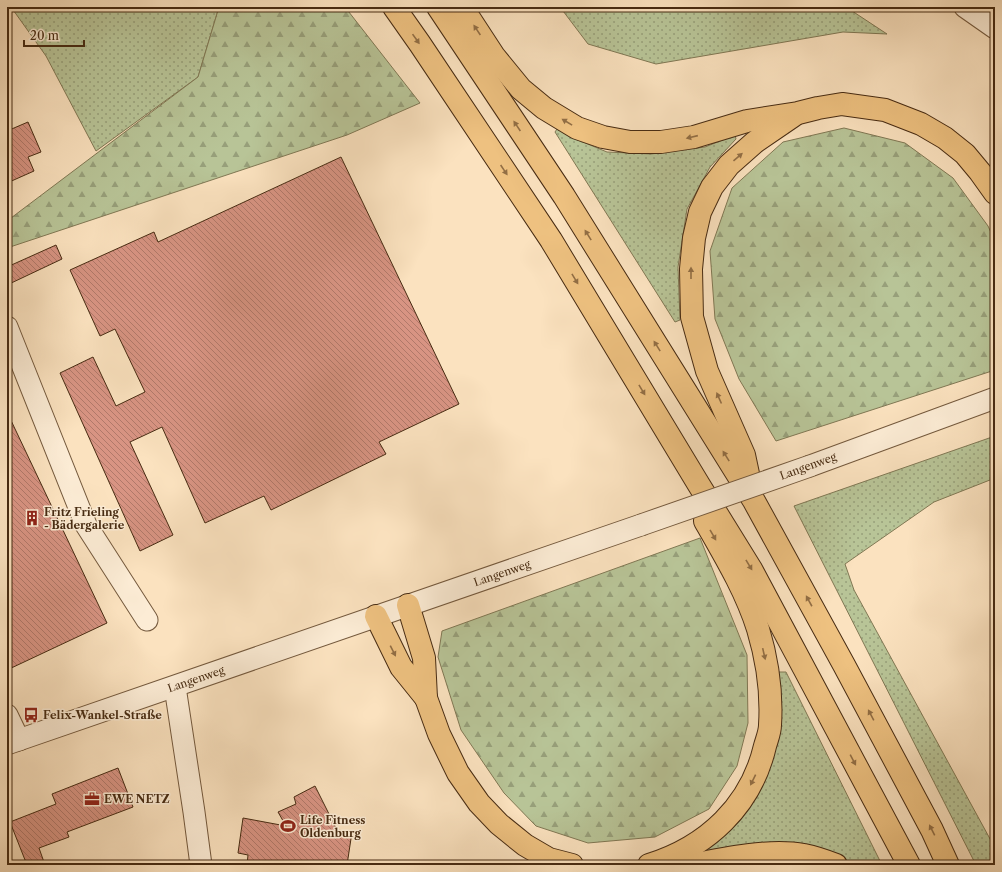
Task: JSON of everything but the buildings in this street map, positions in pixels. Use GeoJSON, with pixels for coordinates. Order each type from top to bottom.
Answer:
{"type":"FeatureCollection","features":[{"type":"Feature","properties":{"kind":"highway"},"geometry":{"type":"LineString","coordinates":[[394,7],[551,240],[751,569],[909,865]]}},
{"type":"Feature","properties":{"kind":"highway"},"geometry":{"type":"LineString","coordinates":[[438,7],[564,196],[754,501],[848,672],[932,830],[948,865]]}},
{"type":"Feature","properties":{"kind":"highway"},"geometry":{"type":"LineString","coordinates":[[462,7],[494,56],[521,89],[544,108],[577,128],[603,137],[630,142],[661,142],[694,137],[747,121],[842,104],[885,110],[921,124],[945,138],[964,154],[980,172],[995,193]]}},
{"type":"Feature","properties":{"kind":"highway"},"geometry":{"type":"LineString","coordinates":[[754,501],[744,455],[707,371],[692,317],[691,269],[694,238],[700,212],[712,187],[729,165],[755,142],[798,112]]}},
{"type":"Feature","properties":{"kind":"highway"},"geometry":{"type":"LineString","coordinates":[[649,865],[676,855],[704,838],[724,822],[740,803],[752,783],[762,762],[770,726],[770,689],[758,630],[731,566],[702,517],[699,485]]}},
{"type":"Feature","properties":{"kind":"highway"},"geometry":{"type":"LineString","coordinates":[[408,605],[424,658],[426,698],[439,734],[458,773],[479,803],[499,824],[525,845],[549,859],[572,865]]}},
{"type":"Feature","properties":{"kind":"highway"},"geometry":{"type":"LineString","coordinates":[[376,616],[401,667],[426,698]]}},
{"type":"Feature","properties":{"kind":"highway"},"geometry":{"type":"LineString","coordinates":[[692,865],[719,859],[756,854],[803,855],[836,865]]}},
{"type":"Feature","properties":{"kind":"street"},"geometry":{"type":"LineString","coordinates":[[965,7],[995,28]]}},
{"type":"Feature","properties":{"kind":"street"},"geometry":{"type":"LineString","coordinates":[[7,327],[86,526],[147,620]]}},
{"type":"Feature","properties":{"kind":"street","name":"Langenweg"},"geometry":{"type":"LineString","coordinates":[[13,742],[810,466],[995,398]]}},
{"type":"Feature","properties":{"kind":"street"},"geometry":{"type":"LineString","coordinates":[[175,686],[201,865]]}},
{"type":"Feature","properties":{"kind":"street"},"geometry":{"type":"LineString","coordinates":[[7,715],[13,742]]}},
{"type":"Feature","properties":{"kind":"green space"},"geometry":{"type":"Polygon","coordinates":[[[11,7],[219,7],[198,77],[96,151],[46,56],[11,7]]]}},
{"type":"Feature","properties":{"kind":"green space"},"geometry":{"type":"Polygon","coordinates":[[[219,7],[345,7],[420,103],[347,135],[7,248],[7,221],[198,77],[219,7]]]}},
{"type":"Feature","properties":{"kind":"green space"},"geometry":{"type":"Polygon","coordinates":[[[560,7],[846,7],[887,34],[843,32],[656,64],[588,44],[560,7]]]}},
{"type":"Feature","properties":{"kind":"green space"},"geometry":{"type":"Polygon","coordinates":[[[844,128],[905,143],[953,178],[988,226],[995,241],[995,370],[776,441],[739,379],[715,319],[710,251],[732,188],[783,142],[844,128]]]}},
{"type":"Feature","properties":{"kind":"green space"},"geometry":{"type":"Polygon","coordinates":[[[557,129],[578,140],[607,152],[651,154],[705,147],[735,135],[736,139],[710,167],[687,209],[678,267],[680,320],[675,322],[555,132],[557,129]]]}},
{"type":"Feature","properties":{"kind":"green space"},"geometry":{"type":"Polygon","coordinates":[[[995,436],[995,478],[934,502],[845,564],[854,590],[995,848],[995,865],[976,865],[794,506],[995,436]]]}},
{"type":"Feature","properties":{"kind":"green space"},"geometry":{"type":"Polygon","coordinates":[[[700,538],[747,655],[748,723],[737,766],[709,809],[655,837],[588,843],[536,826],[504,793],[461,730],[438,657],[442,631],[700,538]]]}},
{"type":"Feature","properties":{"kind":"green space"},"geometry":{"type":"Polygon","coordinates":[[[778,672],[786,672],[882,865],[852,865],[819,849],[694,853],[747,811],[768,764],[778,672]]]}},
{"type":"Feature","properties":{"kind":"place","name":"Fritz Frieling - Bädergalerie"},"geometry":{"type":"Point","coordinates":[32,518]}},
{"type":"Feature","properties":{"kind":"place","name":"Felix-Wankel-Straße"},"geometry":{"type":"Point","coordinates":[31,715]}},
{"type":"Feature","properties":{"kind":"place","name":"EWE NETZ"},"geometry":{"type":"Point","coordinates":[92,799]}},
{"type":"Feature","properties":{"kind":"place","name":"Life Fitness Oldenburg"},"geometry":{"type":"Point","coordinates":[288,826]}}]}
